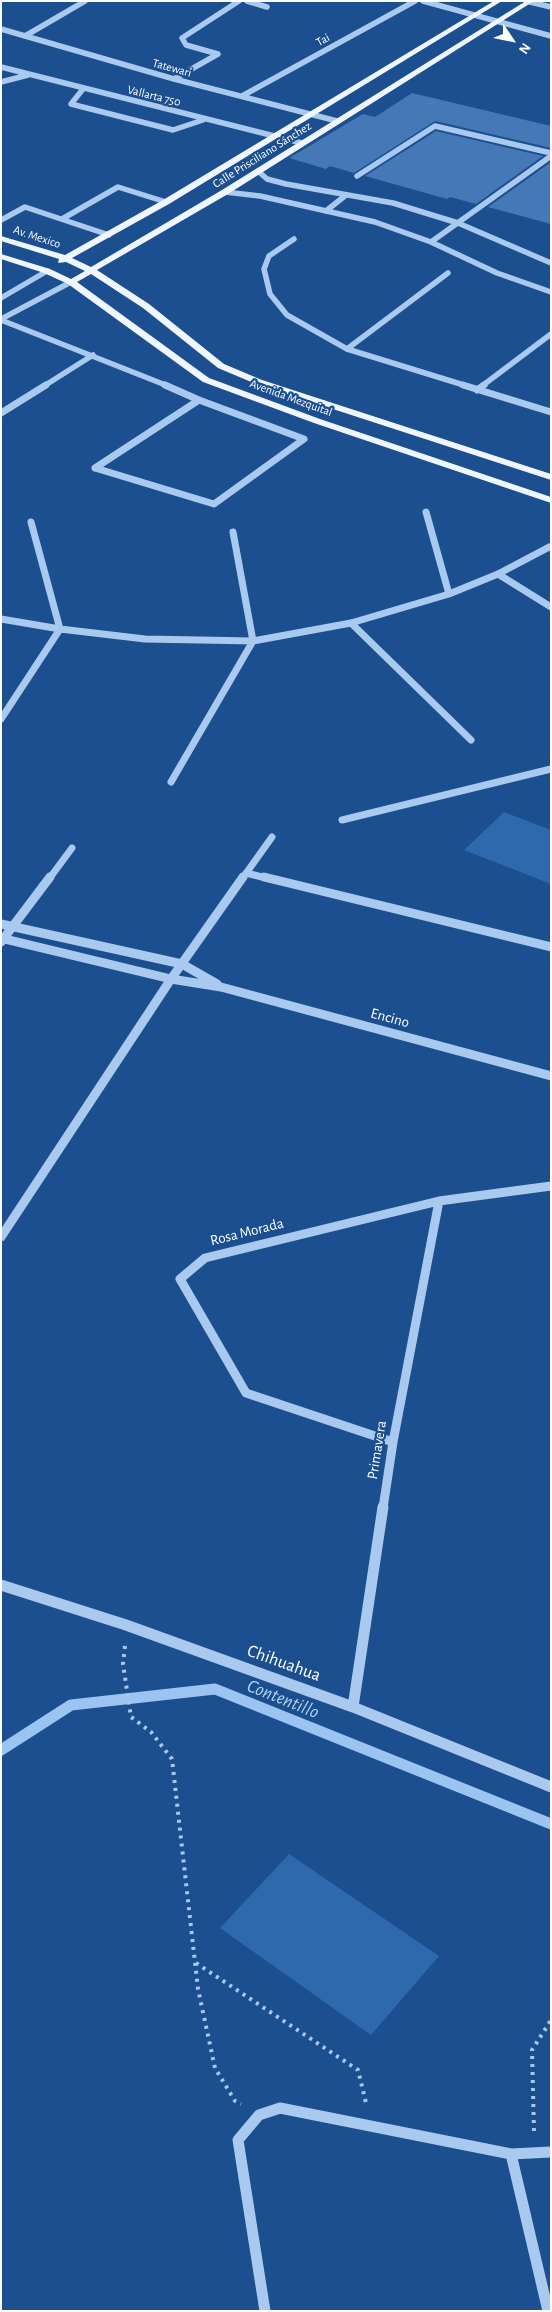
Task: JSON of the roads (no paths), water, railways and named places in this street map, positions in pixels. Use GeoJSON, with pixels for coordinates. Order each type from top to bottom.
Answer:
{"type":"FeatureCollection","features":[{"type":"Feature","properties":{"kind":"main road","name":"Calle Prisciliano Sánchez"},"geometry":{"type":"LineString","coordinates":[[47,271],[65,258],[166,202],[499,1]]}},
{"type":"Feature","properties":{"kind":"main road","name":"Calle Prisciliano Sánchez"},"geometry":{"type":"LineString","coordinates":[[71,282],[92,272],[225,192],[530,2]]}},
{"type":"Feature","properties":{"kind":"main road","name":"Av. Mexico"},"geometry":{"type":"LineString","coordinates":[[1,238],[65,258]]}},
{"type":"Feature","properties":{"kind":"main road","name":"Av. Mexico"},"geometry":{"type":"LineString","coordinates":[[1,256],[47,271]]}},
{"type":"Feature","properties":{"kind":"main road","name":"Avenida Mezquital"},"geometry":{"type":"LineString","coordinates":[[65,258],[92,272],[146,306],[221,366],[268,385],[551,477]]}},
{"type":"Feature","properties":{"kind":"main road","name":"Avenida Mezquital"},"geometry":{"type":"LineString","coordinates":[[47,271],[71,282],[206,380],[317,422],[551,500]]}},
{"type":"Feature","properties":{"kind":"street"},"geometry":{"type":"LineString","coordinates":[[25,36],[85,1]]}},
{"type":"Feature","properties":{"kind":"street"},"geometry":{"type":"LineString","coordinates":[[174,79],[218,54],[186,45],[182,38],[239,1]]}},
{"type":"Feature","properties":{"kind":"street"},"geometry":{"type":"LineString","coordinates":[[247,1],[267,7]]}},
{"type":"Feature","properties":{"kind":"street","name":"Tai"},"geometry":{"type":"LineString","coordinates":[[242,96],[415,1]]}},
{"type":"Feature","properties":{"kind":"street"},"geometry":{"type":"LineString","coordinates":[[423,1],[478,14],[548,35],[551,31]]}},
{"type":"Feature","properties":{"kind":"street"},"geometry":{"type":"LineString","coordinates":[[530,2],[551,7]]}},
{"type":"Feature","properties":{"kind":"street","name":"Tatewari"},"geometry":{"type":"LineString","coordinates":[[1,30],[174,79],[338,121]]}},
{"type":"Feature","properties":{"kind":"street","name":"Vallarta 750"},"geometry":{"type":"LineString","coordinates":[[1,67],[204,120],[302,143]]}},
{"type":"Feature","properties":{"kind":"street"},"geometry":{"type":"LineString","coordinates":[[1,82],[30,74]]}},
{"type":"Feature","properties":{"kind":"street"},"geometry":{"type":"LineString","coordinates":[[83,89],[71,104],[173,130],[204,120]]}},
{"type":"Feature","properties":{"kind":"street"},"geometry":{"type":"LineString","coordinates":[[356,176],[435,126],[551,154]]}},
{"type":"Feature","properties":{"kind":"street"},"geometry":{"type":"LineString","coordinates":[[431,242],[551,154]]}},
{"type":"Feature","properties":{"kind":"street"},"geometry":{"type":"LineString","coordinates":[[258,171],[267,179],[286,184],[394,203],[458,223],[551,263]]}},
{"type":"Feature","properties":{"kind":"street"},"geometry":{"type":"LineString","coordinates":[[62,219],[118,187],[166,202]]}},
{"type":"Feature","properties":{"kind":"street"},"geometry":{"type":"LineString","coordinates":[[225,192],[260,196],[376,222],[431,242],[496,273],[551,292]]}},
{"type":"Feature","properties":{"kind":"street"},"geometry":{"type":"LineString","coordinates":[[326,210],[346,195]]}},
{"type":"Feature","properties":{"kind":"street"},"geometry":{"type":"LineString","coordinates":[[1,220],[25,207],[109,235]]}},
{"type":"Feature","properties":{"kind":"street"},"geometry":{"type":"LineString","coordinates":[[294,238],[269,256],[264,270],[270,294],[287,315],[347,349],[551,412]]}},
{"type":"Feature","properties":{"kind":"street","name":"Calle Prisciliano Sánchez"},"geometry":{"type":"LineString","coordinates":[[1,298],[47,271]]}},
{"type":"Feature","properties":{"kind":"street"},"geometry":{"type":"LineString","coordinates":[[347,349],[448,273]]}},
{"type":"Feature","properties":{"kind":"street","name":"Calle Prisciliano Sánchez"},"geometry":{"type":"LineString","coordinates":[[1,320],[71,282]]}},
{"type":"Feature","properties":{"kind":"street"},"geometry":{"type":"LineString","coordinates":[[1,320],[93,355],[199,400],[304,438],[214,504],[96,468],[199,400]]}},
{"type":"Feature","properties":{"kind":"street"},"geometry":{"type":"LineString","coordinates":[[477,390],[551,334]]}},
{"type":"Feature","properties":{"kind":"street"},"geometry":{"type":"LineString","coordinates":[[1,413],[93,355]]}},
{"type":"Feature","properties":{"kind":"street"},"geometry":{"type":"LineString","coordinates":[[426,512],[449,594]]}},
{"type":"Feature","properties":{"kind":"street"},"geometry":{"type":"LineString","coordinates":[[1,719],[60,629],[31,522]]}},
{"type":"Feature","properties":{"kind":"street"},"geometry":{"type":"LineString","coordinates":[[170,782],[253,641],[233,532]]}},
{"type":"Feature","properties":{"kind":"street"},"geometry":{"type":"LineString","coordinates":[[1,618],[60,629],[144,638],[253,641],[351,623],[449,594],[498,574],[551,546]]}},
{"type":"Feature","properties":{"kind":"street"},"geometry":{"type":"LineString","coordinates":[[498,574],[551,607]]}},
{"type":"Feature","properties":{"kind":"street"},"geometry":{"type":"LineString","coordinates":[[351,623],[472,740]]}},
{"type":"Feature","properties":{"kind":"street"},"geometry":{"type":"LineString","coordinates":[[342,820],[551,768]]}},
{"type":"Feature","properties":{"kind":"street"},"geometry":{"type":"LineString","coordinates":[[1,1237],[171,980],[272,837]]}},
{"type":"Feature","properties":{"kind":"street"},"geometry":{"type":"LineString","coordinates":[[72,848],[15,926],[2,940],[171,980],[221,987]]}},
{"type":"Feature","properties":{"kind":"street"},"geometry":{"type":"LineString","coordinates":[[246,873],[551,947]]}},
{"type":"Feature","properties":{"kind":"street"},"geometry":{"type":"LineString","coordinates":[[1,924],[182,964],[221,987]]}},
{"type":"Feature","properties":{"kind":"street","name":"Encino"},"geometry":{"type":"LineString","coordinates":[[221,987],[551,1076]]}},
{"type":"Feature","properties":{"kind":"street","name":"Rosa Morada"},"geometry":{"type":"LineString","coordinates":[[393,1442],[246,1393],[180,1279],[205,1258],[439,1201],[551,1186]]}},
{"type":"Feature","properties":{"kind":"street","name":"Primavera"},"geometry":{"type":"LineString","coordinates":[[353,1707],[393,1442],[439,1201]]}},
{"type":"Feature","properties":{"kind":"street","name":"Chihuahua"},"geometry":{"type":"LineString","coordinates":[[1,1585],[126,1625],[353,1707],[551,1787]]}},
{"type":"Feature","properties":{"kind":"street"},"geometry":{"type":"LineString","coordinates":[[266,2311],[238,2140],[259,2115],[280,2108],[511,2154],[551,2152]]}},
{"type":"Feature","properties":{"kind":"street"},"geometry":{"type":"LineString","coordinates":[[511,2154],[548,2311]]}},
{"type":"Feature","properties":{"kind":"waterway","name":"Contentillo"},"geometry":{"type":"LineString","coordinates":[[1,1750],[71,1705],[215,1689],[551,1824]]}}]}
